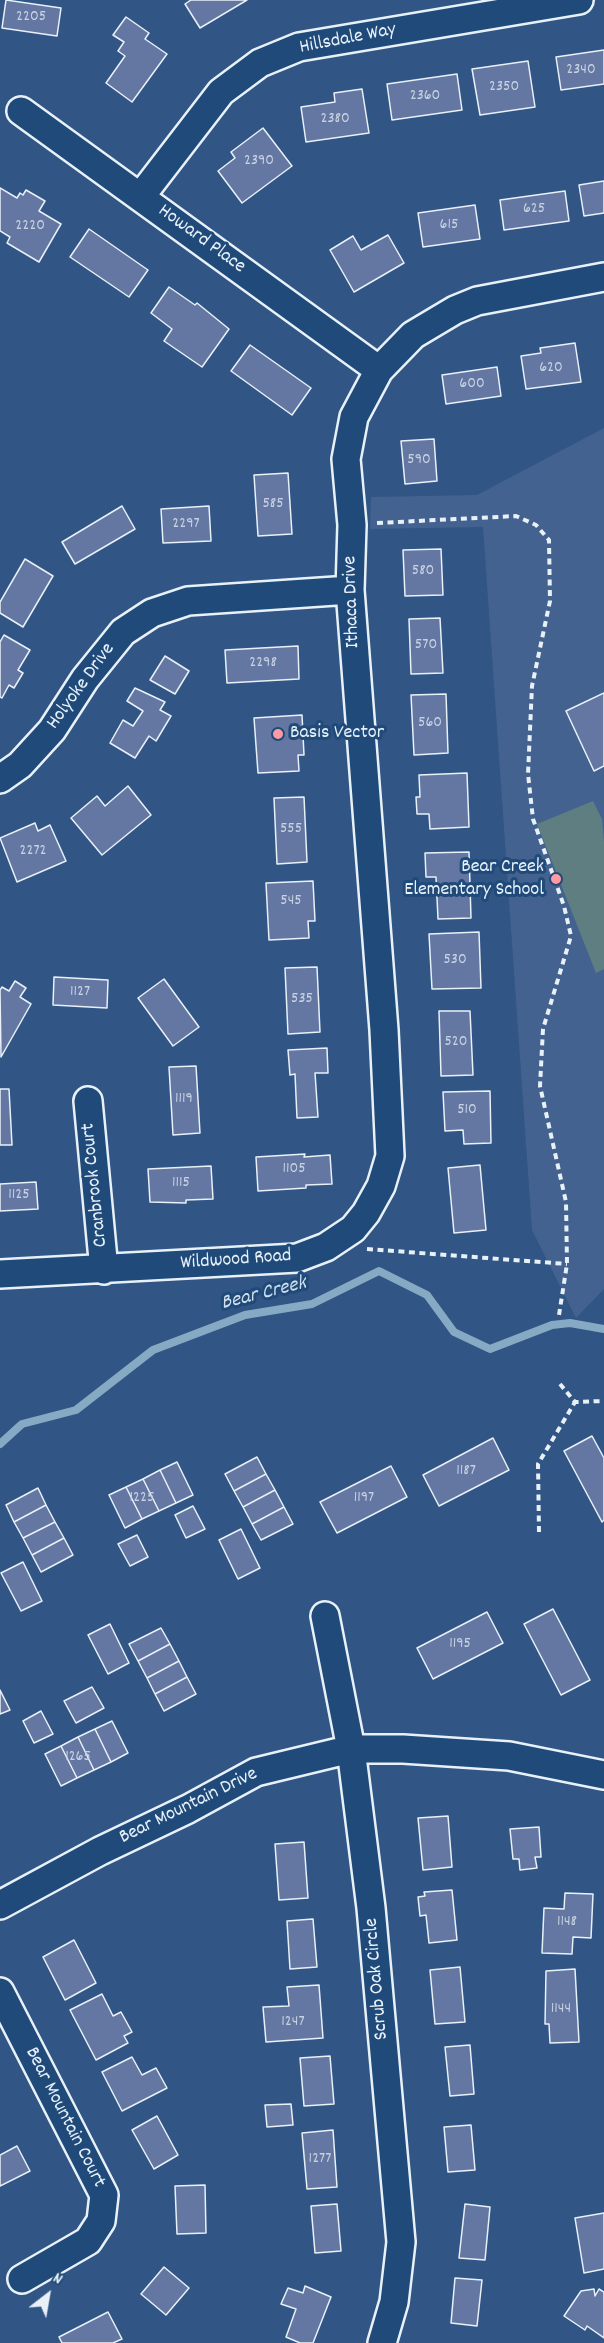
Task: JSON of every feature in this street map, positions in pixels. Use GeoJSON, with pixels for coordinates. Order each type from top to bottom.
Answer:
{"type":"FeatureCollection","features":[{"type":"Feature","properties":{"kind":"street","name":"Hillsdale Way"},"geometry":{"type":"LineString","coordinates":[[141,196],[221,92],[260,63],[299,47],[579,0]]}},
{"type":"Feature","properties":{"kind":"street","name":"Howard Place"},"geometry":{"type":"LineString","coordinates":[[21,111],[379,370]]}},
{"type":"Feature","properties":{"kind":"street","name":"Ithaca Drive"},"geometry":{"type":"LineString","coordinates":[[387,1091],[350,590],[352,525],[346,459],[354,417],[379,370],[413,335],[455,310],[477,301],[604,277]]}},
{"type":"Feature","properties":{"kind":"street","name":"Holyoke Drive"},"geometry":{"type":"LineString","coordinates":[[0,779],[20,765],[52,729],[85,679],[123,632],[152,613],[188,601],[350,590]]}},
{"type":"Feature","properties":{"kind":"street","name":"Wildwood Road"},"geometry":{"type":"LineString","coordinates":[[0,1274],[297,1258],[326,1247],[352,1229],[366,1213],[381,1186],[390,1156],[387,1091]]}},
{"type":"Feature","properties":{"kind":"street","name":"Cranbrook Court"},"geometry":{"type":"LineString","coordinates":[[88,1101],[104,1270]]}},
{"type":"Feature","properties":{"kind":"street","name":"Scrub Oak Circle"},"geometry":{"type":"LineString","coordinates":[[325,1616],[351,1749],[371,1908],[401,2242],[394,2302],[382,2343]]}},
{"type":"Feature","properties":{"kind":"street","name":"Bear Mountain Drive"},"geometry":{"type":"LineString","coordinates":[[0,1905],[100,1851],[188,1809],[256,1772],[351,1749],[404,1749],[509,1756],[604,1775]]}},
{"type":"Feature","properties":{"kind":"street","name":"Bear Mountain Court"},"geometry":{"type":"LineString","coordinates":[[0,1992],[104,2195],[101,2221],[88,2241],[22,2279]]}},
{"type":"Feature","properties":{"kind":"path"},"geometry":{"type":"LineString","coordinates":[[352,525],[516,516],[536,525],[549,540],[550,601],[532,686],[528,774],[533,819],[564,906],[571,936],[543,1029],[540,1086],[566,1202],[567,1264],[559,1315]]}},
{"type":"Feature","properties":{"kind":"path"},"geometry":{"type":"LineString","coordinates":[[352,1229],[368,1249],[567,1264]]}},
{"type":"Feature","properties":{"kind":"path"},"geometry":{"type":"LineString","coordinates":[[560,1384],[575,1402]]}},
{"type":"Feature","properties":{"kind":"path"},"geometry":{"type":"LineString","coordinates":[[575,1402],[604,1401]]}},
{"type":"Feature","properties":{"kind":"path"},"geometry":{"type":"LineString","coordinates":[[540,1532],[538,1464],[575,1402]]}},
{"type":"Feature","properties":{"kind":"shaded area","name":"Bear Creek Elementary School"},"geometry":{"type":"Polygon","coordinates":[[[604,428],[604,1289],[576,1318],[532,1230],[483,527],[370,529],[371,497],[477,495],[604,428]]]}},
{"type":"Feature","properties":{"kind":"green space"},"geometry":{"type":"Polygon","coordinates":[[[593,801],[602,819],[604,842],[604,969],[596,973],[537,824],[593,801]]]}},
{"type":"Feature","properties":{"kind":"building"},"geometry":{"type":"Polygon","coordinates":[[[6,0],[61,8],[57,36],[2,28],[6,0]]]}},
{"type":"Feature","properties":{"kind":"building"},"geometry":{"type":"Polygon","coordinates":[[[191,0],[247,0],[200,28],[185,4],[191,0]]]}},
{"type":"Feature","properties":{"kind":"building"},"geometry":{"type":"Polygon","coordinates":[[[126,17],[149,33],[145,39],[167,54],[132,102],[106,83],[125,56],[118,51],[124,42],[113,35],[126,17]]]}},
{"type":"Feature","properties":{"kind":"building"},"geometry":{"type":"Polygon","coordinates":[[[604,50],[604,84],[561,90],[556,57],[604,50]]]}},
{"type":"Feature","properties":{"kind":"building"},"geometry":{"type":"Polygon","coordinates":[[[528,61],[535,107],[480,115],[472,69],[528,61]]]}},
{"type":"Feature","properties":{"kind":"building"},"geometry":{"type":"Polygon","coordinates":[[[457,74],[462,110],[392,120],[387,84],[457,74]]]}},
{"type":"Feature","properties":{"kind":"building"},"geometry":{"type":"Polygon","coordinates":[[[362,89],[369,133],[306,142],[301,107],[335,102],[334,93],[362,89]]]}},
{"type":"Feature","properties":{"kind":"building"},"geometry":{"type":"Polygon","coordinates":[[[263,128],[292,166],[242,203],[218,171],[235,158],[231,152],[263,128]]]}},
{"type":"Feature","properties":{"kind":"building"},"geometry":{"type":"Polygon","coordinates":[[[604,181],[604,213],[584,216],[579,185],[604,181]]]}},
{"type":"Feature","properties":{"kind":"building"},"geometry":{"type":"Polygon","coordinates":[[[0,188],[17,198],[26,190],[45,201],[39,211],[61,224],[39,262],[7,243],[10,237],[0,231],[0,188]]]}},
{"type":"Feature","properties":{"kind":"building"},"geometry":{"type":"Polygon","coordinates":[[[565,191],[569,221],[504,230],[500,200],[565,191]]]}},
{"type":"Feature","properties":{"kind":"building"},"geometry":{"type":"Polygon","coordinates":[[[475,205],[480,239],[423,247],[418,213],[475,205]]]}},
{"type":"Feature","properties":{"kind":"building"},"geometry":{"type":"Polygon","coordinates":[[[89,229],[148,270],[129,297],[70,257],[89,229]]]}},
{"type":"Feature","properties":{"kind":"building"},"geometry":{"type":"Polygon","coordinates":[[[388,235],[404,263],[354,292],[330,250],[353,236],[361,250],[388,235]]]}},
{"type":"Feature","properties":{"kind":"building"},"geometry":{"type":"Polygon","coordinates":[[[169,287],[195,305],[197,303],[229,329],[202,367],[164,341],[172,329],[151,313],[169,287]]]}},
{"type":"Feature","properties":{"kind":"building"},"geometry":{"type":"Polygon","coordinates":[[[575,343],[581,382],[526,389],[521,356],[541,353],[540,348],[575,343]]]}},
{"type":"Feature","properties":{"kind":"building"},"geometry":{"type":"Polygon","coordinates":[[[250,345],[311,388],[292,415],[231,371],[250,345]]]}},
{"type":"Feature","properties":{"kind":"building"},"geometry":{"type":"Polygon","coordinates":[[[497,367],[501,396],[446,404],[442,375],[497,367]]]}},
{"type":"Feature","properties":{"kind":"building"},"geometry":{"type":"Polygon","coordinates":[[[434,439],[437,481],[405,484],[401,441],[434,439]]]}},
{"type":"Feature","properties":{"kind":"building"},"geometry":{"type":"Polygon","coordinates":[[[288,473],[292,534],[258,536],[254,475],[288,473]]]}},
{"type":"Feature","properties":{"kind":"building"},"geometry":{"type":"Polygon","coordinates":[[[122,506],[135,529],[75,564],[62,542],[122,506]]]}},
{"type":"Feature","properties":{"kind":"building"},"geometry":{"type":"Polygon","coordinates":[[[209,506],[211,541],[163,543],[161,509],[209,506]]]}},
{"type":"Feature","properties":{"kind":"building"},"geometry":{"type":"Polygon","coordinates":[[[441,549],[443,595],[405,596],[403,550],[441,549]]]}},
{"type":"Feature","properties":{"kind":"building"},"geometry":{"type":"Polygon","coordinates":[[[25,559],[53,576],[23,627],[0,613],[0,602],[25,559]]]}},
{"type":"Feature","properties":{"kind":"building"},"geometry":{"type":"Polygon","coordinates":[[[440,618],[443,673],[411,674],[409,619],[440,618]]]}},
{"type":"Feature","properties":{"kind":"building"},"geometry":{"type":"Polygon","coordinates":[[[4,635],[30,650],[18,670],[23,673],[14,688],[9,685],[2,698],[0,697],[0,642],[4,635]]]}},
{"type":"Feature","properties":{"kind":"building"},"geometry":{"type":"Polygon","coordinates":[[[298,646],[299,679],[227,683],[225,650],[298,646]]]}},
{"type":"Feature","properties":{"kind":"building"},"geometry":{"type":"Polygon","coordinates":[[[165,656],[189,671],[175,694],[150,680],[165,656]]]}},
{"type":"Feature","properties":{"kind":"building"},"geometry":{"type":"Polygon","coordinates":[[[135,688],[165,702],[160,710],[171,716],[156,741],[149,736],[135,758],[110,743],[123,720],[133,726],[143,711],[127,701],[135,688]]]}},
{"type":"Feature","properties":{"kind":"building"},"geometry":{"type":"Polygon","coordinates":[[[604,693],[604,766],[594,771],[566,711],[604,693]]]}},
{"type":"Feature","properties":{"kind":"building"},"geometry":{"type":"Polygon","coordinates":[[[446,694],[448,753],[414,755],[411,695],[446,694]]]}},
{"type":"Feature","properties":{"kind":"building"},"geometry":{"type":"Polygon","coordinates":[[[302,715],[304,755],[298,755],[299,771],[258,773],[254,718],[302,715]]]}},
{"type":"Feature","properties":{"kind":"building"},"geometry":{"type":"Polygon","coordinates":[[[467,773],[469,827],[430,829],[429,814],[417,814],[416,797],[420,797],[419,775],[467,773]]]}},
{"type":"Feature","properties":{"kind":"building"},"geometry":{"type":"Polygon","coordinates":[[[128,786],[151,815],[102,855],[71,818],[97,796],[105,806],[128,786]]]}},
{"type":"Feature","properties":{"kind":"building"},"geometry":{"type":"Polygon","coordinates":[[[304,797],[307,862],[277,864],[274,798],[304,797]]]}},
{"type":"Feature","properties":{"kind":"building"},"geometry":{"type":"Polygon","coordinates":[[[35,823],[38,831],[50,825],[66,861],[17,882],[0,838],[35,823]]]}},
{"type":"Feature","properties":{"kind":"building"},"geometry":{"type":"Polygon","coordinates":[[[469,852],[471,918],[438,919],[436,877],[426,877],[425,853],[469,852]]]}},
{"type":"Feature","properties":{"kind":"building"},"geometry":{"type":"Polygon","coordinates":[[[313,881],[315,921],[308,921],[309,938],[269,940],[266,883],[313,881]]]}},
{"type":"Feature","properties":{"kind":"building"},"geometry":{"type":"Polygon","coordinates":[[[479,932],[481,988],[432,989],[429,934],[479,932]]]}},
{"type":"Feature","properties":{"kind":"building"},"geometry":{"type":"Polygon","coordinates":[[[317,967],[320,1032],[288,1034],[285,968],[317,967]]]}},
{"type":"Feature","properties":{"kind":"building"},"geometry":{"type":"Polygon","coordinates":[[[54,977],[108,980],[107,1008],[53,1005],[54,977]]]}},
{"type":"Feature","properties":{"kind":"building"},"geometry":{"type":"Polygon","coordinates":[[[164,979],[199,1027],[173,1046],[138,998],[164,979]]]}},
{"type":"Feature","properties":{"kind":"building"},"geometry":{"type":"Polygon","coordinates":[[[15,981],[26,988],[20,997],[31,1004],[1,1057],[0,990],[2,987],[9,991],[15,981]]]}},
{"type":"Feature","properties":{"kind":"building"},"geometry":{"type":"Polygon","coordinates":[[[439,1011],[470,1011],[473,1075],[441,1076],[439,1011]]]}},
{"type":"Feature","properties":{"kind":"building"},"geometry":{"type":"Polygon","coordinates":[[[327,1048],[328,1073],[315,1073],[318,1117],[297,1118],[295,1074],[290,1075],[288,1050],[327,1048]]]}},
{"type":"Feature","properties":{"kind":"building"},"geometry":{"type":"Polygon","coordinates":[[[196,1066],[200,1133],[173,1135],[169,1067],[196,1066]]]}},
{"type":"Feature","properties":{"kind":"building"},"geometry":{"type":"Polygon","coordinates":[[[0,1089],[9,1089],[12,1145],[0,1145],[0,1089]]]}},
{"type":"Feature","properties":{"kind":"building"},"geometry":{"type":"Polygon","coordinates":[[[490,1091],[491,1143],[464,1144],[463,1130],[445,1131],[443,1092],[490,1091]]]}},
{"type":"Feature","properties":{"kind":"building"},"geometry":{"type":"Polygon","coordinates":[[[305,1154],[304,1157],[330,1155],[332,1184],[258,1191],[256,1157],[305,1154]]]}},
{"type":"Feature","properties":{"kind":"building"},"geometry":{"type":"Polygon","coordinates":[[[480,1165],[486,1230],[454,1233],[448,1168],[480,1165]]]}},
{"type":"Feature","properties":{"kind":"building"},"geometry":{"type":"Polygon","coordinates":[[[211,1166],[213,1199],[186,1200],[186,1203],[150,1202],[148,1169],[211,1166]]]}},
{"type":"Feature","properties":{"kind":"building"},"geometry":{"type":"Polygon","coordinates":[[[36,1182],[38,1209],[0,1211],[0,1184],[36,1182]]]}},
{"type":"Feature","properties":{"kind":"building"},"geometry":{"type":"Polygon","coordinates":[[[592,1436],[604,1458],[604,1520],[602,1522],[564,1451],[592,1436]]]}},
{"type":"Feature","properties":{"kind":"building"},"geometry":{"type":"Polygon","coordinates":[[[493,1438],[509,1470],[439,1506],[423,1475],[493,1438]]]}},
{"type":"Feature","properties":{"kind":"building"},"geometry":{"type":"Polygon","coordinates":[[[257,1457],[266,1474],[234,1491],[225,1474],[257,1457]]]}},
{"type":"Feature","properties":{"kind":"building"},"geometry":{"type":"Polygon","coordinates":[[[177,1462],[193,1495],[176,1503],[160,1470],[177,1462]]]}},
{"type":"Feature","properties":{"kind":"building"},"geometry":{"type":"Polygon","coordinates":[[[391,1466],[407,1497],[337,1533],[320,1502],[391,1466]]]}},
{"type":"Feature","properties":{"kind":"building"},"geometry":{"type":"Polygon","coordinates":[[[160,1470],[176,1503],[159,1511],[143,1479],[160,1470]]]}},
{"type":"Feature","properties":{"kind":"building"},"geometry":{"type":"Polygon","coordinates":[[[266,1474],[275,1490],[243,1507],[234,1491],[266,1474]]]}},
{"type":"Feature","properties":{"kind":"building"},"geometry":{"type":"Polygon","coordinates":[[[143,1479],[159,1511],[142,1519],[126,1487],[143,1479]]]}},
{"type":"Feature","properties":{"kind":"building"},"geometry":{"type":"Polygon","coordinates":[[[126,1487],[142,1519],[125,1528],[109,1495],[126,1487]]]}},
{"type":"Feature","properties":{"kind":"building"},"geometry":{"type":"Polygon","coordinates":[[[38,1488],[46,1505],[14,1522],[6,1505],[38,1488]]]}},
{"type":"Feature","properties":{"kind":"building"},"geometry":{"type":"Polygon","coordinates":[[[275,1490],[284,1507],[252,1524],[243,1507],[275,1490]]]}},
{"type":"Feature","properties":{"kind":"building"},"geometry":{"type":"Polygon","coordinates":[[[46,1505],[55,1522],[23,1538],[14,1522],[46,1505]]]}},
{"type":"Feature","properties":{"kind":"building"},"geometry":{"type":"Polygon","coordinates":[[[193,1506],[205,1529],[186,1538],[175,1515],[193,1506]]]}},
{"type":"Feature","properties":{"kind":"building"},"geometry":{"type":"Polygon","coordinates":[[[284,1507],[293,1524],[261,1540],[252,1524],[284,1507]]]}},
{"type":"Feature","properties":{"kind":"building"},"geometry":{"type":"Polygon","coordinates":[[[55,1522],[64,1538],[32,1555],[23,1538],[55,1522]]]}},
{"type":"Feature","properties":{"kind":"building"},"geometry":{"type":"Polygon","coordinates":[[[241,1529],[260,1568],[238,1579],[219,1540],[241,1529]]]}},
{"type":"Feature","properties":{"kind":"building"},"geometry":{"type":"Polygon","coordinates":[[[137,1535],[148,1557],[130,1566],[118,1544],[137,1535]]]}},
{"type":"Feature","properties":{"kind":"building"},"geometry":{"type":"Polygon","coordinates":[[[64,1538],[73,1555],[41,1572],[32,1555],[64,1538]]]}},
{"type":"Feature","properties":{"kind":"building"},"geometry":{"type":"Polygon","coordinates":[[[23,1562],[42,1601],[21,1611],[1,1573],[23,1562]]]}},
{"type":"Feature","properties":{"kind":"building"},"geometry":{"type":"Polygon","coordinates":[[[553,1609],[590,1680],[561,1695],[524,1624],[553,1609]]]}},
{"type":"Feature","properties":{"kind":"building"},"geometry":{"type":"Polygon","coordinates":[[[487,1612],[503,1643],[433,1679],[417,1648],[487,1612]]]}},
{"type":"Feature","properties":{"kind":"building"},"geometry":{"type":"Polygon","coordinates":[[[110,1624],[129,1663],[108,1674],[88,1635],[110,1624]]]}},
{"type":"Feature","properties":{"kind":"building"},"geometry":{"type":"Polygon","coordinates":[[[161,1628],[170,1644],[138,1661],[129,1644],[161,1628]]]}},
{"type":"Feature","properties":{"kind":"building"},"geometry":{"type":"Polygon","coordinates":[[[170,1644],[179,1661],[147,1678],[138,1661],[170,1644]]]}},
{"type":"Feature","properties":{"kind":"building"},"geometry":{"type":"Polygon","coordinates":[[[179,1661],[187,1677],[155,1694],[147,1678],[179,1661]]]}},
{"type":"Feature","properties":{"kind":"building"},"geometry":{"type":"Polygon","coordinates":[[[187,1677],[196,1694],[164,1711],[155,1694],[187,1677]]]}},
{"type":"Feature","properties":{"kind":"building"},"geometry":{"type":"Polygon","coordinates":[[[92,1687],[104,1708],[76,1723],[64,1701],[92,1687]]]}},
{"type":"Feature","properties":{"kind":"building"},"geometry":{"type":"Polygon","coordinates":[[[0,1690],[10,1710],[0,1714],[0,1690]]]}},
{"type":"Feature","properties":{"kind":"building"},"geometry":{"type":"Polygon","coordinates":[[[41,1711],[53,1734],[34,1743],[23,1721],[41,1711]]]}},
{"type":"Feature","properties":{"kind":"building"},"geometry":{"type":"Polygon","coordinates":[[[112,1721],[128,1753],[111,1762],[95,1729],[112,1721]]]}},
{"type":"Feature","properties":{"kind":"building"},"geometry":{"type":"Polygon","coordinates":[[[95,1729],[111,1762],[94,1770],[78,1737],[95,1729]]]}},
{"type":"Feature","properties":{"kind":"building"},"geometry":{"type":"Polygon","coordinates":[[[78,1737],[94,1770],[77,1778],[61,1746],[78,1737]]]}},
{"type":"Feature","properties":{"kind":"building"},"geometry":{"type":"Polygon","coordinates":[[[61,1746],[77,1778],[61,1786],[45,1754],[61,1746]]]}},
{"type":"Feature","properties":{"kind":"building"},"geometry":{"type":"Polygon","coordinates":[[[448,1816],[452,1867],[423,1870],[418,1818],[448,1816]]]}},
{"type":"Feature","properties":{"kind":"building"},"geometry":{"type":"Polygon","coordinates":[[[539,1827],[541,1857],[535,1857],[537,1868],[520,1870],[519,1859],[513,1859],[510,1829],[539,1827]]]}},
{"type":"Feature","properties":{"kind":"building"},"geometry":{"type":"Polygon","coordinates":[[[304,1842],[308,1898],[279,1900],[275,1844],[304,1842]]]}},
{"type":"Feature","properties":{"kind":"building"},"geometry":{"type":"Polygon","coordinates":[[[452,1890],[457,1940],[429,1943],[426,1915],[420,1916],[418,1897],[425,1896],[424,1892],[452,1890]]]}},
{"type":"Feature","properties":{"kind":"building"},"geometry":{"type":"Polygon","coordinates":[[[565,1893],[593,1894],[591,1938],[573,1937],[572,1954],[542,1953],[544,1908],[564,1909],[565,1893]]]}},
{"type":"Feature","properties":{"kind":"building"},"geometry":{"type":"Polygon","coordinates":[[[313,1919],[317,1967],[290,1969],[287,1921],[313,1919]]]}},
{"type":"Feature","properties":{"kind":"building"},"geometry":{"type":"Polygon","coordinates":[[[74,1940],[96,1983],[65,2000],[43,1957],[74,1940]]]}},
{"type":"Feature","properties":{"kind":"building"},"geometry":{"type":"Polygon","coordinates":[[[460,1967],[465,2022],[435,2024],[430,1970],[460,1967]]]}},
{"type":"Feature","properties":{"kind":"building"},"geometry":{"type":"Polygon","coordinates":[[[575,1969],[579,2042],[550,2043],[549,2024],[545,2024],[546,1971],[575,1969]]]}},
{"type":"Feature","properties":{"kind":"building"},"geometry":{"type":"Polygon","coordinates":[[[319,1985],[323,2038],[266,2042],[263,2007],[289,2006],[287,1987],[319,1985]]]}},
{"type":"Feature","properties":{"kind":"building"},"geometry":{"type":"Polygon","coordinates":[[[102,1994],[113,2016],[121,2012],[132,2032],[124,2036],[128,2043],[96,2060],[70,2010],[102,1994]]]}},
{"type":"Feature","properties":{"kind":"building"},"geometry":{"type":"Polygon","coordinates":[[[470,2045],[474,2094],[450,2096],[445,2047],[470,2045]]]}},
{"type":"Feature","properties":{"kind":"building"},"geometry":{"type":"Polygon","coordinates":[[[330,2056],[334,2104],[304,2106],[300,2058],[330,2056]]]}},
{"type":"Feature","properties":{"kind":"building"},"geometry":{"type":"Polygon","coordinates":[[[132,2057],[142,2075],[156,2068],[167,2088],[122,2111],[102,2072],[132,2057]]]}},
{"type":"Feature","properties":{"kind":"building"},"geometry":{"type":"Polygon","coordinates":[[[291,2104],[293,2125],[267,2127],[265,2105],[291,2104]]]}},
{"type":"Feature","properties":{"kind":"building"},"geometry":{"type":"Polygon","coordinates":[[[157,2116],[178,2155],[154,2169],[132,2130],[157,2116]]]}},
{"type":"Feature","properties":{"kind":"building"},"geometry":{"type":"Polygon","coordinates":[[[471,2125],[475,2170],[448,2172],[444,2127],[471,2125]]]}},
{"type":"Feature","properties":{"kind":"building"},"geometry":{"type":"Polygon","coordinates":[[[333,2130],[337,2187],[307,2189],[302,2133],[333,2130]]]}},
{"type":"Feature","properties":{"kind":"building"},"geometry":{"type":"Polygon","coordinates":[[[17,2146],[30,2171],[0,2186],[0,2155],[17,2146]]]}},
{"type":"Feature","properties":{"kind":"building"},"geometry":{"type":"Polygon","coordinates":[[[205,2185],[206,2233],[177,2234],[175,2186],[205,2185]]]}},
{"type":"Feature","properties":{"kind":"building"},"geometry":{"type":"Polygon","coordinates":[[[337,2204],[341,2251],[315,2253],[311,2206],[337,2204]]]}},
{"type":"Feature","properties":{"kind":"building"},"geometry":{"type":"Polygon","coordinates":[[[465,2204],[490,2207],[485,2260],[459,2258],[465,2204]]]}},
{"type":"Feature","properties":{"kind":"building"},"geometry":{"type":"Polygon","coordinates":[[[604,2213],[604,2269],[584,2273],[575,2218],[604,2213]]]}},
{"type":"Feature","properties":{"kind":"building"},"geometry":{"type":"Polygon","coordinates":[[[164,2267],[189,2288],[166,2315],[141,2294],[164,2267]]]}},
{"type":"Feature","properties":{"kind":"building"},"geometry":{"type":"Polygon","coordinates":[[[455,2278],[482,2280],[477,2326],[451,2323],[455,2278]]]}},
{"type":"Feature","properties":{"kind":"building"},"geometry":{"type":"Polygon","coordinates":[[[305,2286],[331,2297],[313,2343],[300,2343],[286,2337],[296,2309],[281,2304],[288,2288],[303,2293],[305,2286]]]}},
{"type":"Feature","properties":{"kind":"building"},"geometry":{"type":"Polygon","coordinates":[[[594,2289],[595,2296],[599,2289],[604,2292],[604,2338],[587,2326],[585,2330],[564,2316],[581,2291],[594,2289]]]}},
{"type":"Feature","properties":{"kind":"building"},"geometry":{"type":"Polygon","coordinates":[[[108,2312],[122,2339],[113,2343],[62,2343],[59,2337],[108,2312]]]}},
{"type":"Feature","properties":{"kind":"waterway","name":"Bear Creek"},"geometry":{"type":"LineString","coordinates":[[0,1444],[22,1424],[76,1410],[153,1350],[245,1315],[312,1304],[379,1271],[427,1295],[454,1332],[490,1349],[552,1325],[570,1323],[604,1329]]}},
{"type":"Feature","properties":{"kind":"place","name":"Basis Vector"},"geometry":{"type":"Point","coordinates":[278,734]}},
{"type":"Feature","properties":{"kind":"place","name":"Bear Creek Elementary School"},"geometry":{"type":"Point","coordinates":[556,879]}}]}
